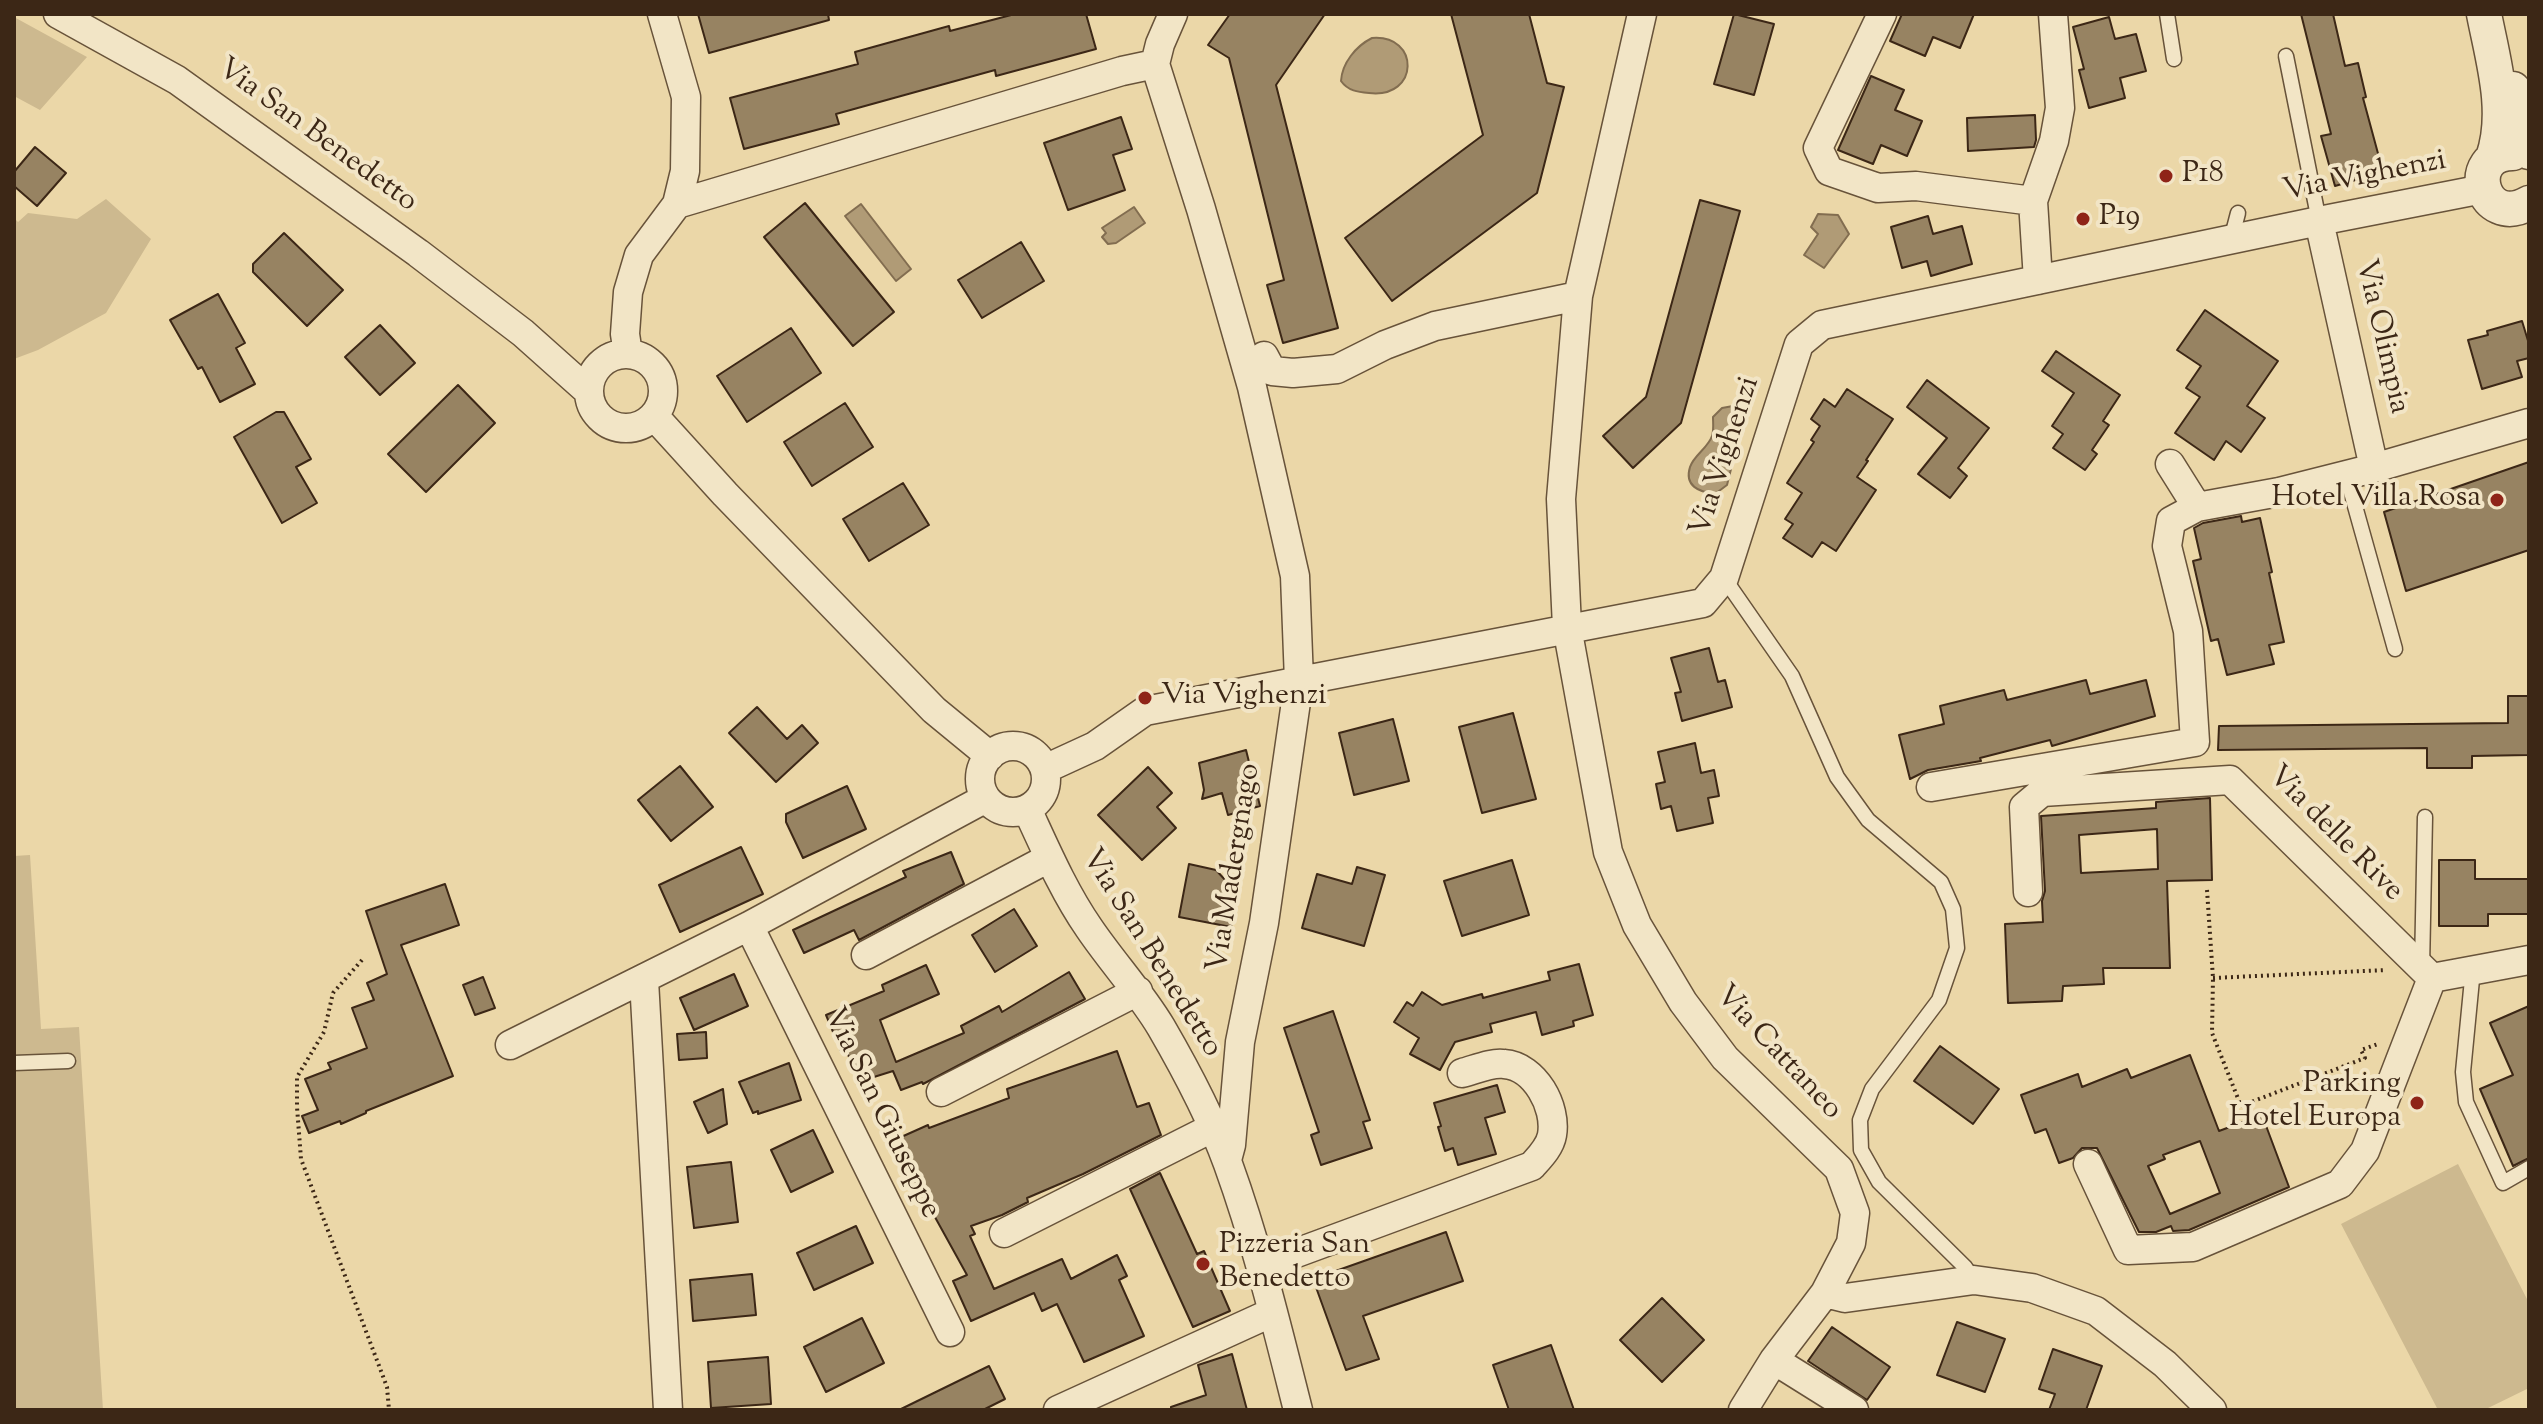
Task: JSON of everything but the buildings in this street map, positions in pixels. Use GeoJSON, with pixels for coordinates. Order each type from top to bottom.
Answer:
{"type":"FeatureCollection","features":[{"type":"Feature","properties":{"kind":"street","name":"Via San Benedetto"},"geometry":{"type":"LineString","coordinates":[[58,14],[177,80],[418,253],[523,333],[588,391],[593,409],[605,422],[621,429],[640,427],[655,417]]}},
{"type":"Feature","properties":{"kind":"street"},"geometry":{"type":"LineString","coordinates":[[628,354],[625,334],[628,292],[639,255],[677,204],[685,171],[686,97],[662,14]]}},
{"type":"Feature","properties":{"kind":"street"},"geometry":{"type":"LineString","coordinates":[[677,204],[1122,71],[1155,64],[1173,14]]}},
{"type":"Feature","properties":{"kind":"street","name":"Via Cattaneo"},"geometry":{"type":"LineString","coordinates":[[1642,14],[1578,296],[1561,499],[1567,627],[1608,852],[1637,925],[1683,1002],[1725,1058],[1839,1169],[1855,1213],[1851,1243],[1825,1293],[1774,1360],[1743,1410]]}},
{"type":"Feature","properties":{"kind":"street"},"geometry":{"type":"LineString","coordinates":[[1882,14],[1818,148],[1829,171],[1878,188],[1916,186],[2033,201]]}},
{"type":"Feature","properties":{"kind":"street"},"geometry":{"type":"LineString","coordinates":[[2038,280],[2033,201],[2054,141],[2060,108],[2053,14]]}},
{"type":"Feature","properties":{"kind":"street"},"geometry":{"type":"LineString","coordinates":[[2484,14],[2508,69],[2529,152]]}},
{"type":"Feature","properties":{"kind":"street"},"geometry":{"type":"LineString","coordinates":[[2484,14],[2500,103],[2499,142],[2507,197]]}},
{"type":"Feature","properties":{"kind":"street","name":"Via Madergnago"},"geometry":{"type":"LineString","coordinates":[[1155,64],[1252,387],[1295,576],[1299,681],[1264,923],[1240,1042],[1227,1160]]}},
{"type":"Feature","properties":{"kind":"street"},"geometry":{"type":"LineString","coordinates":[[2507,197],[2509,152],[2529,159]]}},
{"type":"Feature","properties":{"kind":"street","name":"Via Vighenzi"},"geometry":{"type":"LineString","coordinates":[[1045,769],[1095,746],[1145,711],[1703,603],[1724,578],[1799,344],[1822,325],[2319,221],[2507,197]]}},
{"type":"Feature","properties":{"kind":"street","name":"Via Olimpia"},"geometry":{"type":"LineString","coordinates":[[2319,221],[2352,340],[2360,471]]}},
{"type":"Feature","properties":{"kind":"street"},"geometry":{"type":"LineString","coordinates":[[1264,356],[1272,371],[1293,373],[1337,369],[1385,345],[1435,326],[1578,296]]}},
{"type":"Feature","properties":{"kind":"street","name":"Via San Benedetto"},"geometry":{"type":"LineString","coordinates":[[523,333],[586,360],[601,363]]}},
{"type":"Feature","properties":{"kind":"street"},"geometry":{"type":"LineString","coordinates":[[588,391],[592,376],[601,363],[614,356],[640,356],[658,371],[664,395],[655,417],[725,494],[934,710],[990,756]]}},
{"type":"Feature","properties":{"kind":"street","name":"Via Olimpia"},"geometry":{"type":"LineString","coordinates":[[2197,507],[2279,492],[2529,423]]}},
{"type":"Feature","properties":{"kind":"street"},"geometry":{"type":"LineString","coordinates":[[1931,787],[2195,742],[2188,631],[2167,546],[2171,521],[2197,507],[2170,464]]}},
{"type":"Feature","properties":{"kind":"street"},"geometry":{"type":"LineString","coordinates":[[1015,746],[1028,750],[1045,769],[1045,788],[1035,804],[1012,812],[997,808],[986,798],[980,780],[990,756],[1001,749],[1015,746]]}},
{"type":"Feature","properties":{"kind":"street","name":"Via delle Rive"},"geometry":{"type":"LineString","coordinates":[[2028,892],[2024,807],[2042,792],[2230,780],[2427,973]]}},
{"type":"Feature","properties":{"kind":"street"},"geometry":{"type":"LineString","coordinates":[[510,1045],[749,926],[986,798]]}},
{"type":"Feature","properties":{"kind":"street","name":"Via San Benedetto"},"geometry":{"type":"LineString","coordinates":[[1027,809],[1049,858],[1088,927],[1138,991],[1160,1026],[1227,1160],[1261,1266],[1298,1410]]}},
{"type":"Feature","properties":{"kind":"street"},"geometry":{"type":"LineString","coordinates":[[866,955],[1049,858]]}},
{"type":"Feature","properties":{"kind":"street","name":"Via San Giuseppe"},"geometry":{"type":"LineString","coordinates":[[749,926],[950,1332]]}},
{"type":"Feature","properties":{"kind":"street"},"geometry":{"type":"LineString","coordinates":[[2088,1164],[2128,1250],[2193,1247],[2340,1184],[2365,1151],[2427,973],[2529,960]]}},
{"type":"Feature","properties":{"kind":"street"},"geometry":{"type":"LineString","coordinates":[[644,980],[668,1410]]}},
{"type":"Feature","properties":{"kind":"street"},"geometry":{"type":"LineString","coordinates":[[941,1092],[1138,991]]}},
{"type":"Feature","properties":{"kind":"street"},"geometry":{"type":"LineString","coordinates":[[1261,1266],[1532,1166],[1546,1150],[1553,1134],[1542,1089],[1517,1067],[1503,1063],[1462,1073]]}},
{"type":"Feature","properties":{"kind":"street"},"geometry":{"type":"LineString","coordinates":[[1004,1233],[1212,1128]]}},
{"type":"Feature","properties":{"kind":"street"},"geometry":{"type":"LineString","coordinates":[[1825,1293],[1845,1298],[1974,1280],[2032,1288],[2096,1311],[2165,1364],[2212,1410]]}},
{"type":"Feature","properties":{"kind":"street"},"geometry":{"type":"LineString","coordinates":[[1058,1410],[1273,1312]]}},
{"type":"Feature","properties":{"kind":"street"},"geometry":{"type":"LineString","coordinates":[[1774,1360],[1854,1410]]}},
{"type":"Feature","properties":{"kind":"lane"},"geometry":{"type":"LineString","coordinates":[[2167,14],[2174,59]]}},
{"type":"Feature","properties":{"kind":"lane"},"geometry":{"type":"LineString","coordinates":[[2286,56],[2319,221]]}},
{"type":"Feature","properties":{"kind":"lane"},"geometry":{"type":"LineString","coordinates":[[2231,240],[2238,213]]}},
{"type":"Feature","properties":{"kind":"lane"},"geometry":{"type":"LineString","coordinates":[[2360,471],[2395,649]]}},
{"type":"Feature","properties":{"kind":"lane"},"geometry":{"type":"LineString","coordinates":[[1724,578],[1792,676],[1837,777],[1868,820],[1941,882],[1953,909],[1957,948],[1939,1000],[1872,1089],[1860,1120],[1861,1150],[1879,1182],[1965,1267],[1974,1280]]}},
{"type":"Feature","properties":{"kind":"lane"},"geometry":{"type":"LineString","coordinates":[[2425,817],[2427,973]]}},
{"type":"Feature","properties":{"kind":"lane"},"geometry":{"type":"LineString","coordinates":[[2473,969],[2463,1072],[2466,1102],[2503,1183],[2529,1168]]}},
{"type":"Feature","properties":{"kind":"lane"},"geometry":{"type":"LineString","coordinates":[[14,1063],[68,1061]]}},
{"type":"Feature","properties":{"kind":"path"},"geometry":{"type":"LineString","coordinates":[[2207,890],[2213,978],[2212,1033],[2241,1106],[2365,1058],[2361,1050],[2384,1042]]}},
{"type":"Feature","properties":{"kind":"path"},"geometry":{"type":"LineString","coordinates":[[362,960],[333,993],[324,1032],[297,1077],[297,1107],[301,1159],[387,1387],[389,1410]]}},
{"type":"Feature","properties":{"kind":"path"},"geometry":{"type":"LineString","coordinates":[[2213,978],[2427,973]]}},
{"type":"Feature","properties":{"kind":"shaded area"},"geometry":{"type":"Polygon","coordinates":[[[14,17],[87,57],[40,110],[14,96],[14,17]]]}},
{"type":"Feature","properties":{"kind":"shaded area"},"geometry":{"type":"Polygon","coordinates":[[[1372,38],[1388,39],[1406,55],[1408,66],[1405,77],[1398,86],[1386,92],[1357,91],[1341,81],[1351,56],[1372,38]]]}},
{"type":"Feature","properties":{"kind":"shaded area"},"geometry":{"type":"Polygon","coordinates":[[[106,199],[151,239],[106,313],[38,350],[14,359],[14,218],[18,222],[28,213],[77,219],[106,199]]]}},
{"type":"Feature","properties":{"kind":"shaded area"},"geometry":{"type":"Polygon","coordinates":[[[861,204],[911,269],[896,281],[845,216],[861,204]]]}},
{"type":"Feature","properties":{"kind":"shaded area"},"geometry":{"type":"Polygon","coordinates":[[[1134,207],[1145,223],[1116,243],[1108,244],[1102,237],[1106,233],[1102,228],[1134,207]]]}},
{"type":"Feature","properties":{"kind":"shaded area"},"geometry":{"type":"Polygon","coordinates":[[[1818,214],[1838,215],[1849,234],[1824,268],[1804,255],[1818,234],[1811,227],[1818,214]]]}},
{"type":"Feature","properties":{"kind":"shaded area"},"geometry":{"type":"Polygon","coordinates":[[[1733,406],[1744,425],[1730,437],[1724,448],[1731,469],[1727,485],[1715,494],[1704,492],[1691,483],[1690,467],[1710,440],[1713,417],[1722,408],[1733,406]]]}},
{"type":"Feature","properties":{"kind":"shaded area"},"geometry":{"type":"Polygon","coordinates":[[[30,855],[41,1029],[79,1027],[103,1410],[14,1410],[14,856],[30,855]]]}},
{"type":"Feature","properties":{"kind":"shaded area"},"geometry":{"type":"Polygon","coordinates":[[[2458,1164],[2529,1303],[2529,1388],[2484,1410],[2438,1410],[2341,1224],[2458,1164]]]}},
{"type":"Feature","properties":{"kind":"place","name":"P18"},"geometry":{"type":"Point","coordinates":[2166,176]}},
{"type":"Feature","properties":{"kind":"place","name":"P19"},"geometry":{"type":"Point","coordinates":[2083,219]}},
{"type":"Feature","properties":{"kind":"place","name":"Hotel Villa Rosa"},"geometry":{"type":"Point","coordinates":[2497,500]}},
{"type":"Feature","properties":{"kind":"place","name":"Via Vighenzi"},"geometry":{"type":"Point","coordinates":[1145,698]}},
{"type":"Feature","properties":{"kind":"place","name":"Parking Hotel Europa"},"geometry":{"type":"Point","coordinates":[2417,1103]}},
{"type":"Feature","properties":{"kind":"place","name":"Pizzeria San Benedetto"},"geometry":{"type":"Point","coordinates":[1203,1264]}}]}
